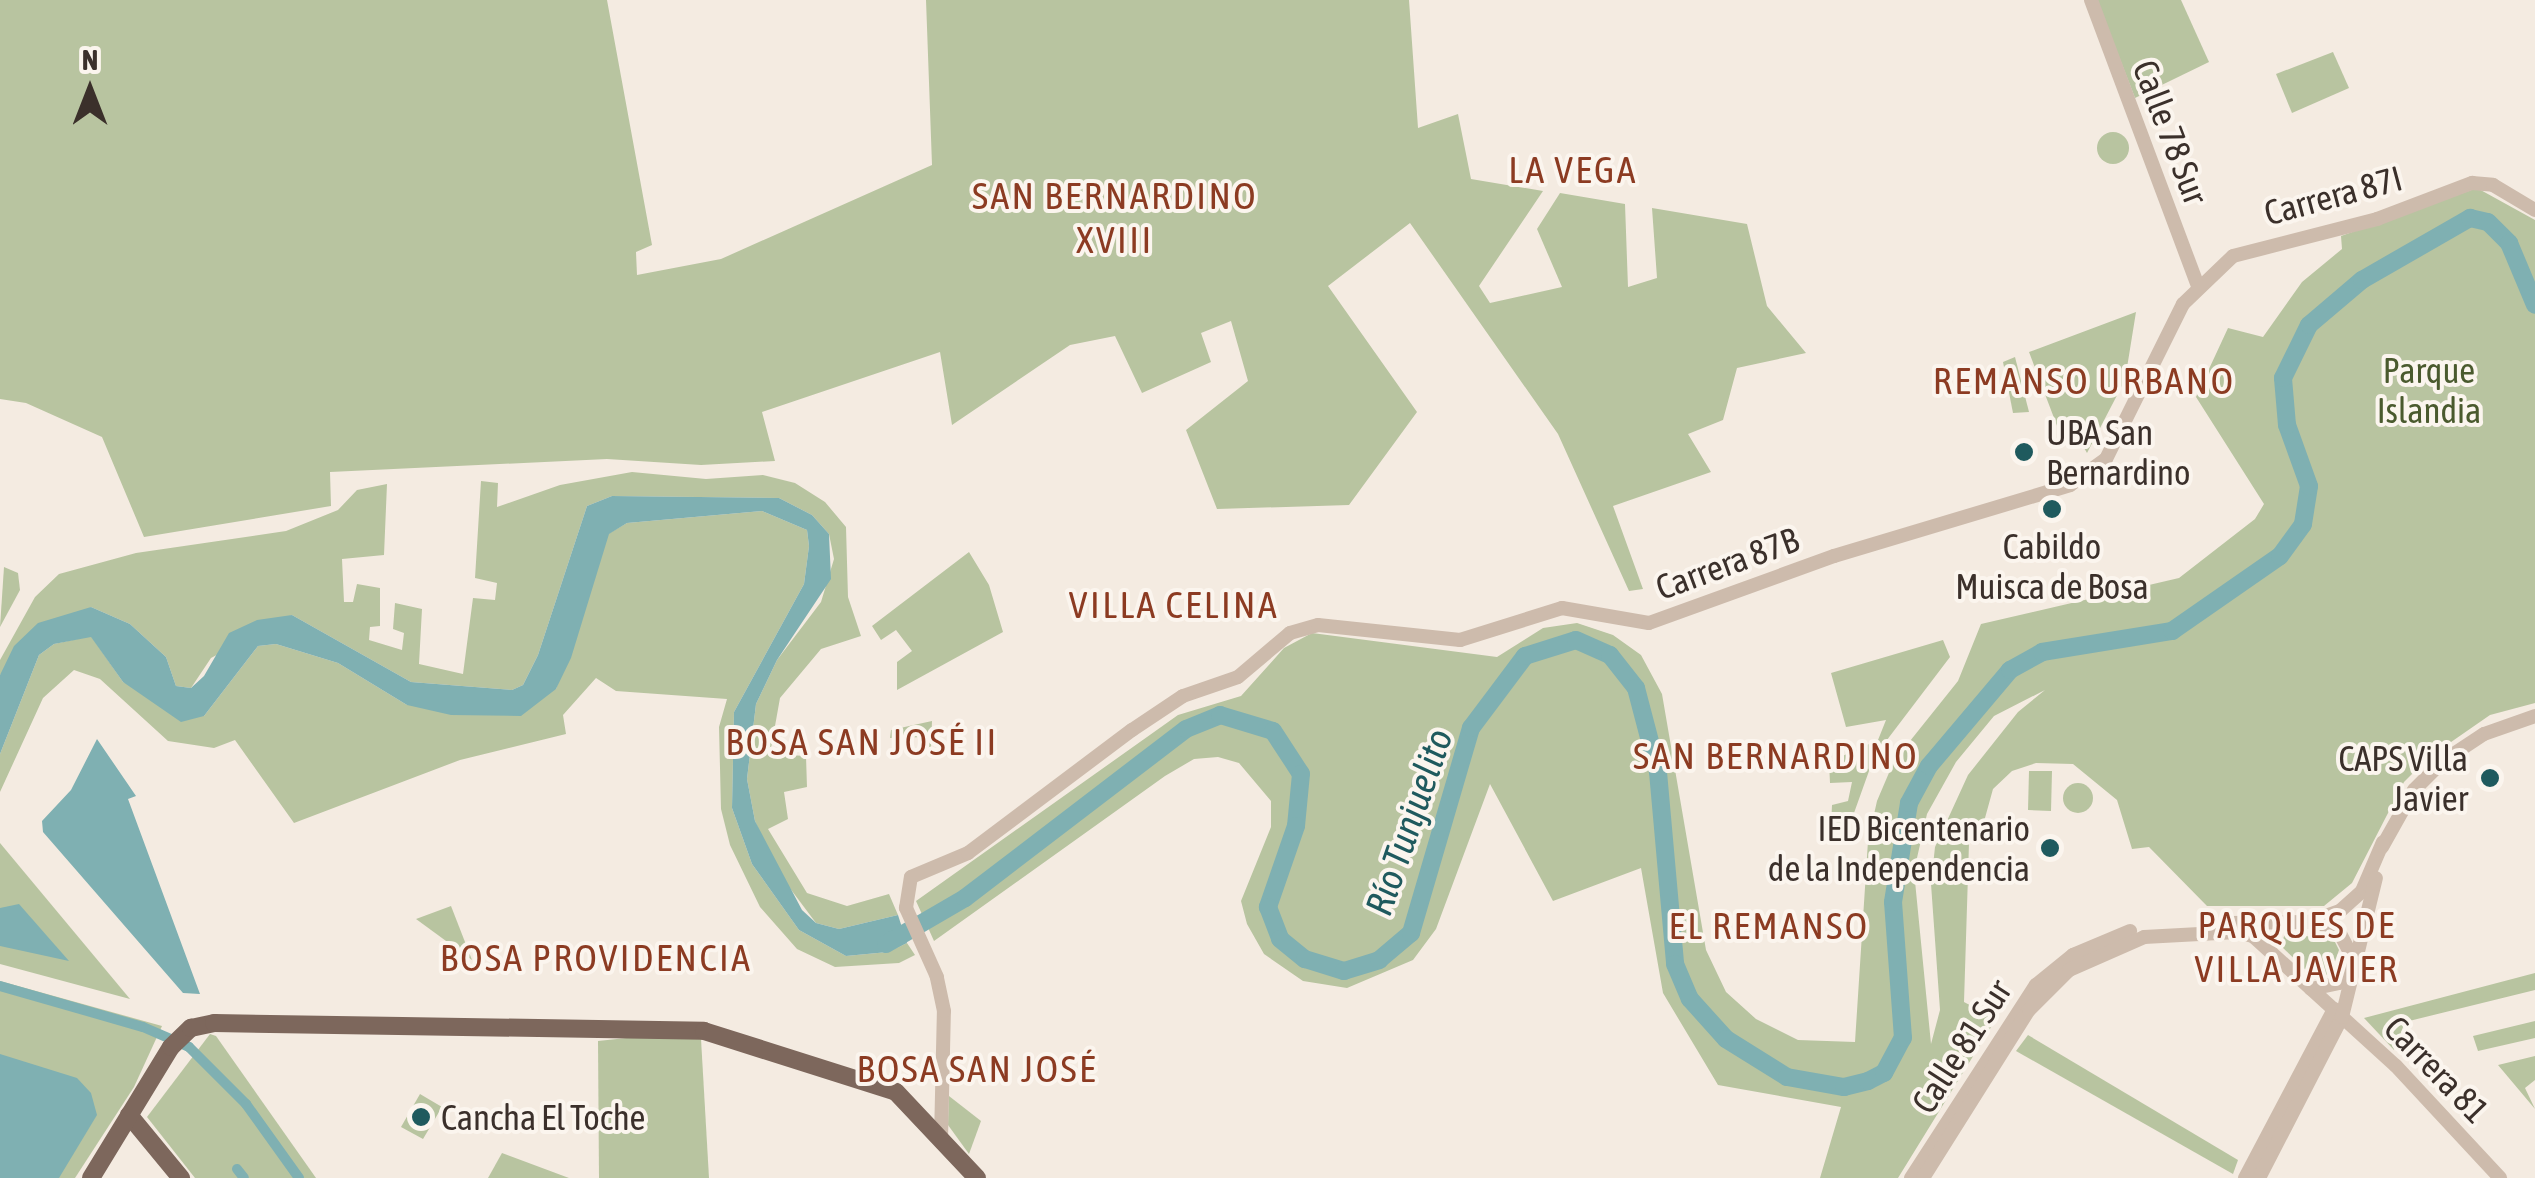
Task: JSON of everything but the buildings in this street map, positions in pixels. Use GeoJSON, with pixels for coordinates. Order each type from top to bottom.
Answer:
{"type":"FeatureCollection","features":[{"type":"Feature","properties":{"kind":"main road"},"geometry":{"type":"LineString","coordinates":[[91,1178],[175,1041],[214,1022],[713,1034],[896,1092],[977,1178]]}},
{"type":"Feature","properties":{"kind":"main road"},"geometry":{"type":"LineString","coordinates":[[128,1114],[181,1178]]}},
{"type":"Feature","properties":{"kind":"street","name":"Calle 78 Sur"},"geometry":{"type":"LineString","coordinates":[[2091,0],[2197,284]]}},
{"type":"Feature","properties":{"kind":"street","name":"Carrera 87I"},"geometry":{"type":"LineString","coordinates":[[2197,284],[2247,249],[2377,219],[2464,185],[2493,185],[2535,210]]}},
{"type":"Feature","properties":{"kind":"street","name":"Carrera 87B"},"geometry":{"type":"LineString","coordinates":[[941,1139],[944,1011],[928,958],[906,908],[905,891],[916,872],[968,853],[1132,730],[1183,696],[1238,677],[1302,627],[1460,640],[1562,608],[1648,623],[1834,556],[2083,480],[2112,450],[2197,284]]}},
{"type":"Feature","properties":{"kind":"street"},"geometry":{"type":"LineString","coordinates":[[2260,1178],[2338,1013],[2383,842],[2414,790],[2443,761],[2484,734],[2533,717]]}},
{"type":"Feature","properties":{"kind":"street","name":"Calle 81 Sur"},"geometry":{"type":"LineString","coordinates":[[1911,1178],[2028,994],[2073,955],[2152,926],[2316,920],[2357,896],[2383,842]]}},
{"type":"Feature","properties":{"kind":"street"},"geometry":{"type":"LineString","coordinates":[[2316,920],[2340,934],[2354,960]]}},
{"type":"Feature","properties":{"kind":"street","name":"Calle 81 Sur"},"geometry":{"type":"LineString","coordinates":[[1923,1178],[2029,1010],[2069,970],[2144,937],[2237,932]]}},
{"type":"Feature","properties":{"kind":"street","name":"Carrera 81"},"geometry":{"type":"LineString","coordinates":[[2237,932],[2253,936],[2338,1013],[2500,1178]]}},
{"type":"Feature","properties":{"kind":"street"},"geometry":{"type":"LineString","coordinates":[[2311,988],[2339,983],[2354,960]]}},
{"type":"Feature","properties":{"kind":"street"},"geometry":{"type":"LineString","coordinates":[[2245,1178],[2338,1013]]}},
{"type":"Feature","properties":{"kind":"green space"},"geometry":{"type":"Polygon","coordinates":[[[0,0],[607,0],[652,245],[636,252],[637,275],[721,259],[932,165],[926,0],[1409,0],[1418,128],[1458,114],[1471,179],[1543,191],[1479,286],[1490,303],[1562,287],[1537,229],[1560,193],[1625,204],[1628,287],[1657,278],[1652,208],[1747,224],[1767,306],[1806,353],[1737,368],[1723,420],[1688,434],[1711,472],[1613,506],[1643,589],[1629,591],[1558,434],[1410,223],[1328,286],[1417,412],[1349,505],[1217,509],[1186,430],[1248,381],[1231,321],[1201,333],[1211,362],[1142,393],[1115,336],[1070,345],[952,425],[940,352],[762,412],[775,461],[701,465],[607,459],[330,472],[331,506],[144,537],[102,437],[26,403],[0,399],[0,0]]]}},
{"type":"Feature","properties":{"kind":"green space"},"geometry":{"type":"Polygon","coordinates":[[[2097,0],[2181,0],[2209,62],[2135,98],[2097,0]]]}},
{"type":"Feature","properties":{"kind":"green space"},"geometry":{"type":"Polygon","coordinates":[[[2333,52],[2349,88],[2292,113],[2276,74],[2333,52]]]}},
{"type":"Feature","properties":{"kind":"green space"},"geometry":{"type":"Polygon","coordinates":[[[2113,132],[2124,137],[2129,148],[2124,159],[2113,164],[2102,159],[2097,148],[2102,137],[2113,132]]]}},
{"type":"Feature","properties":{"kind":"green space","name":"Parque Islandia"},"geometry":{"type":"Polygon","coordinates":[[[2477,188],[2535,220],[2535,703],[2490,715],[2428,758],[2404,782],[2352,883],[2324,906],[2207,906],[2149,847],[2132,849],[2117,800],[2073,764],[2036,763],[2012,771],[1993,789],[1980,836],[1969,843],[1964,1002],[1996,1019],[1898,1178],[1820,1178],[1841,1107],[1718,1085],[1663,993],[1641,868],[1553,901],[1490,784],[1436,929],[1413,960],[1347,988],[1303,981],[1264,954],[1247,924],[1241,901],[1271,827],[1271,801],[1239,763],[1218,757],[1194,759],[1165,776],[934,941],[916,901],[1178,715],[1241,696],[1284,648],[1312,633],[1497,657],[1543,628],[1577,623],[1613,635],[1641,655],[1662,694],[1706,950],[1726,992],[1756,1019],[1798,1040],[1855,1042],[1868,841],[1877,801],[1894,761],[1958,681],[1981,624],[2179,578],[2255,519],[2264,504],[2196,397],[2228,328],[2263,337],[2302,282],[2342,249],[2341,236],[2477,188]],[[2045,690],[1994,716],[1956,762],[1927,814],[1914,871],[1931,1044],[1940,1010],[1931,884],[1935,847],[1968,775],[2018,712],[2045,690]]]}},
{"type":"Feature","properties":{"kind":"green space"},"geometry":{"type":"Polygon","coordinates":[[[2136,312],[2125,380],[2087,453],[2076,434],[2062,439],[2029,352],[2136,312]]]}},
{"type":"Feature","properties":{"kind":"green space"},"geometry":{"type":"Polygon","coordinates":[[[2015,357],[2029,412],[2013,413],[2003,362],[2015,357]]]}},
{"type":"Feature","properties":{"kind":"green space"},"geometry":{"type":"Polygon","coordinates":[[[632,472],[706,479],[763,475],[795,483],[825,502],[846,527],[848,597],[861,636],[821,649],[780,698],[770,754],[806,756],[807,787],[784,792],[788,819],[768,829],[807,893],[847,906],[889,894],[898,915],[839,929],[816,923],[777,871],[755,821],[747,779],[756,704],[777,660],[821,602],[834,559],[829,534],[812,515],[779,498],[612,496],[587,506],[538,655],[523,685],[512,690],[411,682],[292,615],[211,658],[191,688],[176,686],[166,657],[130,624],[91,607],[0,675],[0,660],[35,597],[59,574],[136,553],[286,531],[338,510],[357,490],[387,484],[384,555],[342,559],[344,602],[353,602],[357,584],[380,588],[380,626],[370,627],[369,640],[402,650],[404,633],[393,629],[395,603],[422,609],[419,664],[463,674],[473,598],[495,600],[497,583],[475,578],[481,481],[498,483],[497,507],[560,485],[632,472]]]}},
{"type":"Feature","properties":{"kind":"green space"},"geometry":{"type":"Polygon","coordinates":[[[762,511],[807,530],[809,546],[804,584],[734,712],[732,808],[752,864],[799,930],[846,956],[888,952],[907,943],[915,955],[899,963],[835,967],[797,949],[760,907],[730,845],[721,809],[719,727],[727,699],[616,691],[596,678],[563,715],[566,734],[460,760],[294,823],[235,740],[214,748],[168,741],[100,679],[74,670],[43,698],[0,792],[0,754],[39,655],[54,644],[91,636],[123,682],[204,716],[258,646],[276,644],[338,663],[407,705],[556,689],[608,534],[627,523],[762,511]]]}},
{"type":"Feature","properties":{"kind":"green space"},"geometry":{"type":"Polygon","coordinates":[[[969,552],[989,585],[1003,632],[897,690],[897,662],[912,651],[896,630],[881,640],[872,626],[969,552]]]}},
{"type":"Feature","properties":{"kind":"green space"},"geometry":{"type":"Polygon","coordinates":[[[4,567],[18,573],[20,590],[0,627],[4,567]]]}},
{"type":"Feature","properties":{"kind":"green space"},"geometry":{"type":"Polygon","coordinates":[[[1943,640],[1950,657],[1874,757],[1849,827],[1831,826],[1832,805],[1848,801],[1852,782],[1830,783],[1829,762],[1878,740],[1886,720],[1846,727],[1831,673],[1943,640]]]}},
{"type":"Feature","properties":{"kind":"green space"},"geometry":{"type":"Polygon","coordinates":[[[932,721],[931,748],[925,749],[926,737],[890,738],[891,730],[932,721]]]}},
{"type":"Feature","properties":{"kind":"green space"},"geometry":{"type":"Polygon","coordinates":[[[2029,771],[2052,771],[2051,811],[2028,810],[2029,771]]]}},
{"type":"Feature","properties":{"kind":"green space"},"geometry":{"type":"Polygon","coordinates":[[[2078,783],[2088,788],[2093,798],[2088,808],[2078,813],[2068,808],[2063,798],[2068,788],[2078,783]]]}},
{"type":"Feature","properties":{"kind":"green space"},"geometry":{"type":"Polygon","coordinates":[[[0,843],[130,999],[0,964],[0,843]]]}},
{"type":"Feature","properties":{"kind":"green space"},"geometry":{"type":"Polygon","coordinates":[[[451,906],[472,960],[416,919],[451,906]]]}},
{"type":"Feature","properties":{"kind":"green space"},"geometry":{"type":"Polygon","coordinates":[[[2285,933],[2334,940],[2339,950],[2330,975],[2309,973],[2281,946],[2285,933]]]}},
{"type":"Feature","properties":{"kind":"green space"},"geometry":{"type":"Polygon","coordinates":[[[2535,973],[2535,990],[2405,1022],[2394,1050],[2364,1018],[2535,973]]]}},
{"type":"Feature","properties":{"kind":"green space"},"geometry":{"type":"Polygon","coordinates":[[[0,981],[162,1026],[134,1087],[75,1178],[0,1178],[0,981]]]}},
{"type":"Feature","properties":{"kind":"green space"},"geometry":{"type":"Polygon","coordinates":[[[2535,1021],[2535,1038],[2478,1051],[2473,1036],[2535,1021]]]}},
{"type":"Feature","properties":{"kind":"green space"},"geometry":{"type":"Polygon","coordinates":[[[210,1034],[216,1036],[316,1178],[195,1178],[147,1117],[210,1034]]]}},
{"type":"Feature","properties":{"kind":"green space"},"geometry":{"type":"Polygon","coordinates":[[[2028,1035],[2238,1160],[2233,1174],[2016,1051],[2028,1035]]]}},
{"type":"Feature","properties":{"kind":"green space"},"geometry":{"type":"Polygon","coordinates":[[[645,1036],[701,1039],[709,1178],[599,1178],[598,1041],[645,1036]]]}},
{"type":"Feature","properties":{"kind":"green space"},"geometry":{"type":"Polygon","coordinates":[[[2535,1056],[2535,1080],[2525,1088],[2535,1109],[2498,1065],[2535,1056]]]}},
{"type":"Feature","properties":{"kind":"green space","name":"Cancha El Toche"},"geometry":{"type":"Polygon","coordinates":[[[420,1094],[442,1107],[423,1139],[401,1127],[420,1094]]]}},
{"type":"Feature","properties":{"kind":"green space"},"geometry":{"type":"Polygon","coordinates":[[[949,1096],[981,1121],[969,1154],[948,1125],[949,1096]]]}},
{"type":"Feature","properties":{"kind":"green space"},"geometry":{"type":"Polygon","coordinates":[[[502,1153],[569,1178],[488,1178],[502,1153]]]}},
{"type":"Feature","properties":{"kind":"water"},"geometry":{"type":"Polygon","coordinates":[[[612,496],[779,498],[812,515],[829,534],[831,579],[777,660],[756,704],[747,779],[755,821],[802,910],[816,923],[839,929],[898,915],[907,943],[888,952],[846,956],[799,930],[752,864],[732,808],[734,712],[804,584],[809,546],[807,530],[762,511],[627,523],[609,534],[571,658],[556,689],[521,716],[451,715],[407,705],[338,663],[276,644],[258,646],[204,716],[181,722],[123,682],[91,637],[54,644],[39,655],[0,754],[0,675],[14,646],[38,623],[91,607],[130,624],[166,657],[176,686],[191,688],[204,676],[229,633],[257,620],[292,615],[411,682],[512,690],[523,685],[538,655],[587,506],[612,496]]]}},
{"type":"Feature","properties":{"kind":"water"},"geometry":{"type":"Polygon","coordinates":[[[97,739],[136,796],[128,799],[200,994],[183,993],[43,832],[42,821],[71,790],[97,739]]]}},
{"type":"Feature","properties":{"kind":"water"},"geometry":{"type":"Polygon","coordinates":[[[19,904],[69,961],[0,946],[0,908],[19,904]]]}},
{"type":"Feature","properties":{"kind":"water"},"geometry":{"type":"Polygon","coordinates":[[[0,1054],[77,1078],[91,1093],[97,1115],[59,1178],[0,1178],[0,1054]]]}},
{"type":"Feature","properties":{"kind":"waterway","name":"Río Tunjuelito"},"geometry":{"type":"LineString","coordinates":[[886,944],[965,898],[1186,729],[1220,715],[1273,731],[1301,774],[1296,826],[1268,907],[1280,939],[1305,959],[1344,971],[1379,960],[1411,933],[1471,728],[1525,656],[1576,640],[1610,655],[1636,688],[1658,772],[1675,964],[1690,999],[1726,1039],[1787,1077],[1844,1087],[1868,1081],[1884,1073],[1903,1038],[1893,902],[1909,803],[1929,766],[2010,670],[2042,652],[2172,631],[2280,556],[2303,524],[2309,486],[2287,425],[2283,378],[2309,325],[2362,280],[2470,218],[2488,222],[2509,243],[2535,305]]}},
{"type":"Feature","properties":{"kind":"waterway"},"geometry":{"type":"LineString","coordinates":[[0,986],[143,1027],[189,1047],[246,1104],[299,1178]]}},
{"type":"Feature","properties":{"kind":"waterway"},"geometry":{"type":"LineString","coordinates":[[237,1169],[244,1178]]}},
{"type":"Feature","properties":{"kind":"place","name":"UBA San Bernardino"},"geometry":{"type":"Point","coordinates":[2024,452]}},
{"type":"Feature","properties":{"kind":"place","name":"Cabildo Muisca de Bosa"},"geometry":{"type":"Point","coordinates":[2052,509]}},
{"type":"Feature","properties":{"kind":"place","name":"CAPS Villa Javier"},"geometry":{"type":"Point","coordinates":[2490,778]}},
{"type":"Feature","properties":{"kind":"place","name":"IED Bicentenario de la Independencia"},"geometry":{"type":"Point","coordinates":[2050,848]}},
{"type":"Feature","properties":{"kind":"place","name":"Cancha El Toche"},"geometry":{"type":"Point","coordinates":[421,1117]}},
{"type":"Feature","properties":{"kind":"district","name":"LA VEGA"},"geometry":{"type":"Point","coordinates":[1573,170]}},
{"type":"Feature","properties":{"kind":"district","name":"SAN BERNARDINO XVIII"},"geometry":{"type":"Point","coordinates":[1115,218]}},
{"type":"Feature","properties":{"kind":"district","name":"REMANSO URBANO"},"geometry":{"type":"Point","coordinates":[2084,381]}},
{"type":"Feature","properties":{"kind":"district","name":"VILLA CELINA"},"geometry":{"type":"Point","coordinates":[1174,605]}},
{"type":"Feature","properties":{"kind":"district","name":"BOSA SAN JOSÉ II"},"geometry":{"type":"Point","coordinates":[862,742]}},
{"type":"Feature","properties":{"kind":"district","name":"SAN BERNARDINO"},"geometry":{"type":"Point","coordinates":[1776,756]}},
{"type":"Feature","properties":{"kind":"district","name":"EL REMANSO"},"geometry":{"type":"Point","coordinates":[1769,926]}},
{"type":"Feature","properties":{"kind":"district","name":"PARQUES DE VILLA JAVIER"},"geometry":{"type":"Point","coordinates":[2297,947]}},
{"type":"Feature","properties":{"kind":"district","name":"BOSA PROVIDENCIA"},"geometry":{"type":"Point","coordinates":[596,958]}},
{"type":"Feature","properties":{"kind":"district","name":"BOSA SAN JOSÉ"},"geometry":{"type":"Point","coordinates":[977,1069]}}]}
